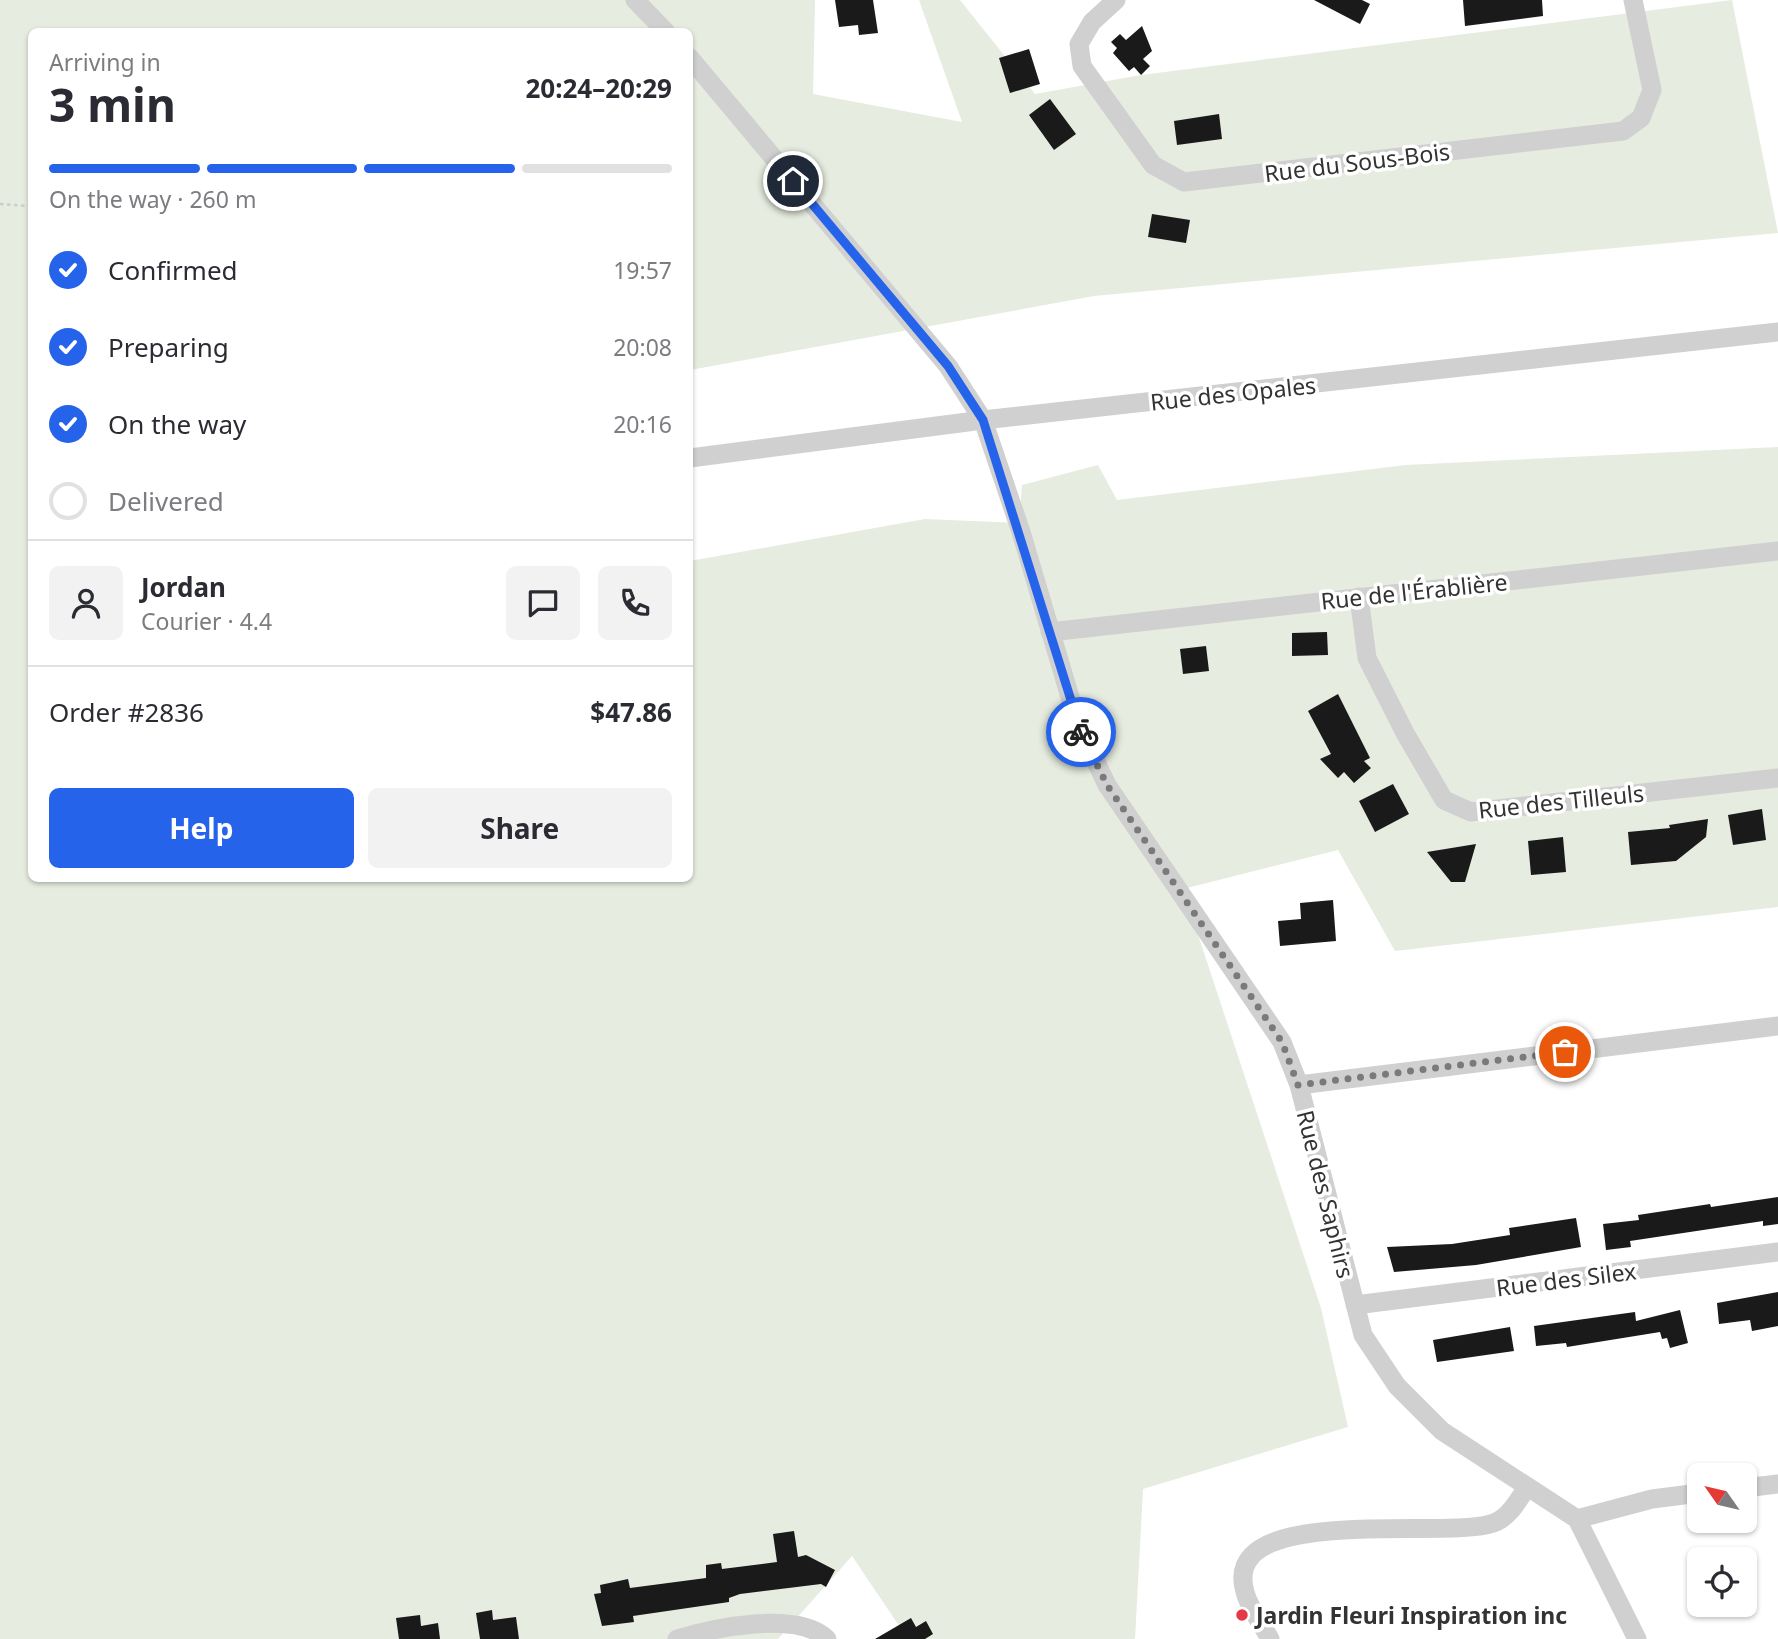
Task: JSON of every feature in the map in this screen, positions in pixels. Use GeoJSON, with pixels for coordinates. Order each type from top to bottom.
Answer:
{"type":"FeatureCollection","features":[{"type":"Feature","properties":{"kind":"street"},"geometry":{"type":"LineString","coordinates":[[635,0],[662,28]]}},
{"type":"Feature","properties":{"kind":"street","name":"Rue du Sous-Bois"},"geometry":{"type":"LineString","coordinates":[[1116,0],[1091,22],[1079,44],[1082,66],[1153,165],[1184,182],[1623,131],[1641,118],[1651,90],[1633,0]]}},
{"type":"Feature","properties":{"kind":"street","name":"Rue des Saphirs"},"geometry":{"type":"LineString","coordinates":[[693,62],[948,366],[983,420],[1078,724],[1107,785],[1282,1042],[1298,1085],[1363,1335],[1397,1386],[1442,1431],[1577,1519]]}},
{"type":"Feature","properties":{"kind":"street","name":"Rue des Opales"},"geometry":{"type":"LineString","coordinates":[[693,458],[983,420],[1778,332]]}},
{"type":"Feature","properties":{"kind":"street","name":"Rue de l'Érablière"},"geometry":{"type":"LineString","coordinates":[[1050,632],[1778,551]]}},
{"type":"Feature","properties":{"kind":"street","name":"Rue des Tilleuls"},"geometry":{"type":"LineString","coordinates":[[1359,597],[1367,658],[1405,733],[1444,800],[1471,812],[1778,778]]}},
{"type":"Feature","properties":{"kind":"street"},"geometry":{"type":"LineString","coordinates":[[1298,1085],[1778,1026]]}},
{"type":"Feature","properties":{"kind":"street","name":"Rue des Silex"},"geometry":{"type":"LineString","coordinates":[[1354,1305],[1778,1252]]}},
{"type":"Feature","properties":{"kind":"street"},"geometry":{"type":"LineString","coordinates":[[1270,1639],[1245,1592],[1243,1576],[1249,1560],[1263,1545],[1323,1531],[1471,1529],[1497,1522],[1513,1507],[1527,1487]]}},
{"type":"Feature","properties":{"kind":"street"},"geometry":{"type":"LineString","coordinates":[[1757,1489],[1775,1490]]}},
{"type":"Feature","properties":{"kind":"street"},"geometry":{"type":"LineString","coordinates":[[1637,1639],[1577,1519],[1652,1499],[1687,1495]]}},
{"type":"Feature","properties":{"kind":"street"},"geometry":{"type":"LineString","coordinates":[[677,1639],[752,1625],[793,1623],[827,1639]]}},
{"type":"Feature","properties":{"kind":"path"},"geometry":{"type":"LineString","coordinates":[[0,204],[28,206]]}},
{"type":"Feature","properties":{"kind":"shaded area"},"geometry":{"type":"Polygon","coordinates":[[[0,0],[815,0],[813,94],[962,122],[919,0],[960,0],[1035,94],[1141,75],[1732,0],[1778,233],[1094,296],[693,369],[693,28],[28,28],[28,882],[693,882],[693,560],[925,519],[1019,523],[1022,485],[1098,465],[1117,500],[1406,465],[1778,447],[1778,907],[1395,951],[1338,850],[1183,889],[1321,1308],[1348,1427],[1143,1489],[1135,1639],[908,1639],[852,1556],[778,1639],[0,1639],[0,0]]]}},
{"type":"Feature","properties":{"kind":"building"},"geometry":{"type":"Polygon","coordinates":[[[835,0],[873,0],[878,33],[859,35],[858,25],[839,27],[835,0]]]}},
{"type":"Feature","properties":{"kind":"building"},"geometry":{"type":"Polygon","coordinates":[[[1314,0],[1362,0],[1370,4],[1360,24],[1314,0]]]}},
{"type":"Feature","properties":{"kind":"building"},"geometry":{"type":"Polygon","coordinates":[[[1463,0],[1542,0],[1543,16],[1465,26],[1463,0]]]}},
{"type":"Feature","properties":{"kind":"building"},"geometry":{"type":"Polygon","coordinates":[[[1142,26],[1152,51],[1143,59],[1150,66],[1141,75],[1134,67],[1129,71],[1113,53],[1117,48],[1111,42],[1120,34],[1126,40],[1142,26]]]}},
{"type":"Feature","properties":{"kind":"building"},"geometry":{"type":"Polygon","coordinates":[[[1029,49],[1040,84],[1010,93],[999,58],[1029,49]]]}},
{"type":"Feature","properties":{"kind":"building"},"geometry":{"type":"Polygon","coordinates":[[[1050,99],[1076,134],[1054,150],[1029,115],[1050,99]]]}},
{"type":"Feature","properties":{"kind":"building"},"geometry":{"type":"Polygon","coordinates":[[[1219,114],[1222,139],[1177,145],[1174,121],[1219,114]]]}},
{"type":"Feature","properties":{"kind":"building"},"geometry":{"type":"Polygon","coordinates":[[[1152,214],[1190,220],[1186,243],[1148,237],[1152,214]]]}},
{"type":"Feature","properties":{"kind":"building"},"geometry":{"type":"Polygon","coordinates":[[[1327,632],[1328,655],[1292,656],[1292,633],[1327,632]]]}},
{"type":"Feature","properties":{"kind":"building"},"geometry":{"type":"Polygon","coordinates":[[[1206,646],[1209,671],[1183,674],[1180,649],[1206,646]]]}},
{"type":"Feature","properties":{"kind":"building"},"geometry":{"type":"Polygon","coordinates":[[[1338,694],[1370,758],[1364,761],[1371,768],[1354,783],[1344,772],[1338,778],[1320,759],[1331,754],[1308,711],[1338,694]]]}},
{"type":"Feature","properties":{"kind":"building"},"geometry":{"type":"Polygon","coordinates":[[[1393,784],[1409,814],[1375,832],[1359,801],[1393,784]]]}},
{"type":"Feature","properties":{"kind":"building"},"geometry":{"type":"Polygon","coordinates":[[[1762,809],[1766,840],[1733,845],[1728,815],[1762,809]]]}},
{"type":"Feature","properties":{"kind":"building"},"geometry":{"type":"Polygon","coordinates":[[[1708,819],[1706,837],[1676,861],[1631,865],[1628,832],[1670,828],[1669,825],[1708,819]]]}},
{"type":"Feature","properties":{"kind":"building"},"geometry":{"type":"Polygon","coordinates":[[[1563,837],[1566,872],[1531,875],[1528,841],[1563,837]]]}},
{"type":"Feature","properties":{"kind":"building"},"geometry":{"type":"Polygon","coordinates":[[[1476,844],[1465,882],[1451,882],[1427,852],[1476,844]]]}},
{"type":"Feature","properties":{"kind":"building"},"geometry":{"type":"Polygon","coordinates":[[[1333,900],[1336,941],[1280,946],[1278,921],[1301,919],[1300,903],[1333,900]]]}},
{"type":"Feature","properties":{"kind":"building"},"geometry":{"type":"Polygon","coordinates":[[[1778,1197],[1778,1224],[1763,1226],[1763,1221],[1630,1241],[1631,1247],[1606,1250],[1603,1224],[1639,1220],[1638,1215],[1778,1197]]]}},
{"type":"Feature","properties":{"kind":"building"},"geometry":{"type":"Polygon","coordinates":[[[1576,1218],[1581,1247],[1476,1265],[1394,1272],[1387,1247],[1452,1244],[1510,1235],[1509,1228],[1576,1218]]]}},
{"type":"Feature","properties":{"kind":"building"},"geometry":{"type":"Polygon","coordinates":[[[1778,1292],[1778,1326],[1752,1331],[1750,1320],[1719,1324],[1717,1303],[1778,1292]]]}},
{"type":"Feature","properties":{"kind":"building"},"geometry":{"type":"Polygon","coordinates":[[[1680,1310],[1688,1343],[1670,1348],[1667,1338],[1662,1339],[1660,1332],[1567,1347],[1566,1343],[1536,1346],[1534,1326],[1635,1312],[1636,1321],[1680,1310]]]}},
{"type":"Feature","properties":{"kind":"building"},"geometry":{"type":"Polygon","coordinates":[[[1510,1327],[1514,1351],[1437,1362],[1433,1340],[1510,1327]]]}},
{"type":"Feature","properties":{"kind":"building"},"geometry":{"type":"Polygon","coordinates":[[[794,1531],[798,1557],[806,1555],[835,1570],[826,1587],[821,1584],[740,1594],[729,1598],[729,1602],[633,1616],[634,1622],[602,1626],[594,1594],[601,1593],[600,1585],[628,1579],[630,1588],[706,1578],[706,1565],[721,1563],[722,1569],[777,1562],[773,1534],[794,1531]]]}},
{"type":"Feature","properties":{"kind":"building"},"geometry":{"type":"Polygon","coordinates":[[[492,1610],[493,1620],[516,1617],[519,1639],[480,1639],[476,1613],[492,1610]]]}},
{"type":"Feature","properties":{"kind":"building"},"geometry":{"type":"Polygon","coordinates":[[[420,1615],[421,1626],[438,1623],[440,1639],[399,1639],[396,1618],[420,1615]]]}},
{"type":"Feature","properties":{"kind":"building"},"geometry":{"type":"Polygon","coordinates":[[[911,1618],[916,1627],[926,1621],[933,1634],[925,1639],[875,1639],[911,1618]]]}},
{"type":"Feature","properties":{"kind":"way so far"},"geometry":{"type":"LineString","coordinates":[[1081,732],[1107,785],[1282,1042],[1298,1085],[1565,1052]]}},
{"type":"Feature","properties":{"kind":"place","name":"Jardin Fleuri Inspiration inc"},"geometry":{"type":"Point","coordinates":[1242,1615]}},
{"type":"Feature","properties":{"kind":"route"},"geometry":{"type":"LineString","coordinates":[[793,181],[948,366],[983,420],[1021,532],[1081,732]]}}]}
